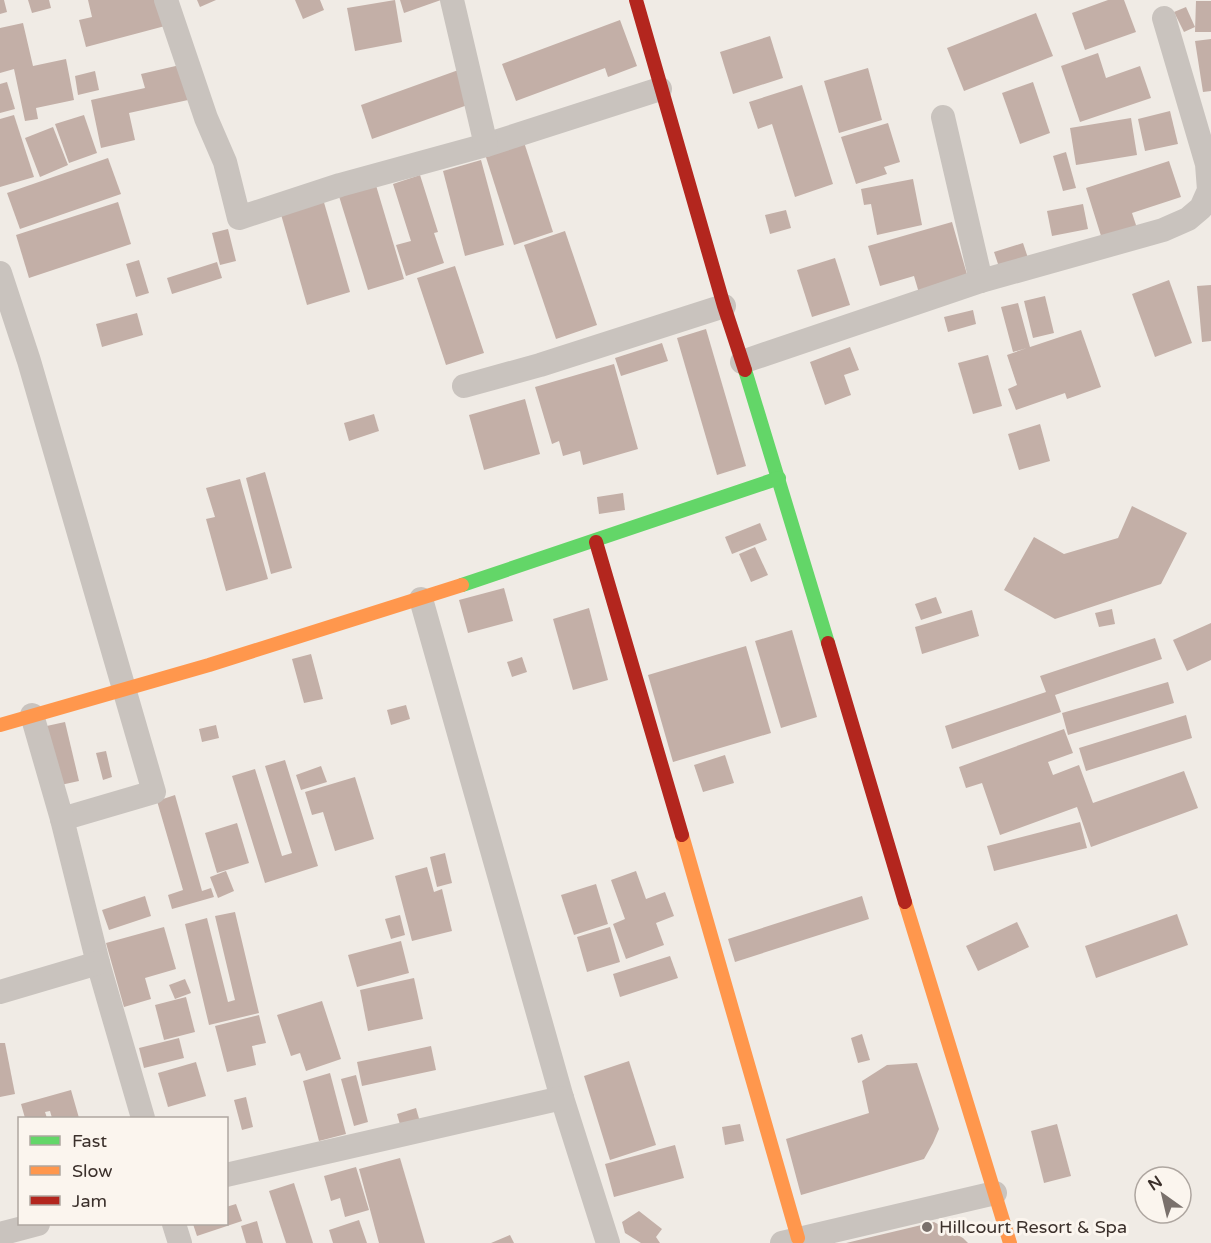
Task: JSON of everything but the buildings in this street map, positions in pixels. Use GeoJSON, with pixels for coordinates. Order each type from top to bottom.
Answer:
{"type":"FeatureCollection","features":[{"type":"Feature","properties":{"kind":"street"},"geometry":{"type":"LineString","coordinates":[[166,0],[206,118],[225,162],[239,218],[340,185],[486,145],[660,89]]}},
{"type":"Feature","properties":{"kind":"street"},"geometry":{"type":"LineString","coordinates":[[452,0],[486,145]]}},
{"type":"Feature","properties":{"kind":"street"},"geometry":{"type":"LineString","coordinates":[[636,0],[724,306],[1010,1243]]}},
{"type":"Feature","properties":{"kind":"street"},"geometry":{"type":"LineString","coordinates":[[742,362],[981,281],[1163,230],[1188,219],[1201,208],[1209,190],[1207,164],[1164,18]]}},
{"type":"Feature","properties":{"kind":"street"},"geometry":{"type":"LineString","coordinates":[[943,117],[981,281]]}},
{"type":"Feature","properties":{"kind":"street"},"geometry":{"type":"LineString","coordinates":[[0,273],[29,361],[154,792],[63,819]]}},
{"type":"Feature","properties":{"kind":"street"},"geometry":{"type":"LineString","coordinates":[[464,386],[540,365],[724,306]]}},
{"type":"Feature","properties":{"kind":"street"},"geometry":{"type":"LineString","coordinates":[[0,725],[126,690],[422,599],[596,542],[778,478]]}},
{"type":"Feature","properties":{"kind":"street"},"geometry":{"type":"LineString","coordinates":[[596,542],[790,1241],[995,1193]]}},
{"type":"Feature","properties":{"kind":"street"},"geometry":{"type":"LineString","coordinates":[[422,599],[562,1098],[608,1243]]}},
{"type":"Feature","properties":{"kind":"street"},"geometry":{"type":"LineString","coordinates":[[32,715],[63,819],[98,963],[142,1117]]}},
{"type":"Feature","properties":{"kind":"street"},"geometry":{"type":"LineString","coordinates":[[0,992],[98,963]]}},
{"type":"Feature","properties":{"kind":"street"},"geometry":{"type":"LineString","coordinates":[[228,1174],[562,1098]]}},
{"type":"Feature","properties":{"kind":"street"},"geometry":{"type":"LineString","coordinates":[[0,1234],[34,1225]]}},
{"type":"Feature","properties":{"kind":"street"},"geometry":{"type":"LineString","coordinates":[[174,1225],[180,1243]]}},
{"type":"Feature","properties":{"kind":"traffic: fast"},"geometry":{"type":"LineString","coordinates":[[745,370],[828,643]]}},
{"type":"Feature","properties":{"kind":"traffic: fast"},"geometry":{"type":"LineString","coordinates":[[462,585],[779,478]]}},
{"type":"Feature","properties":{"kind":"traffic: slow"},"geometry":{"type":"LineString","coordinates":[[0,725],[209,665],[462,585]]}},
{"type":"Feature","properties":{"kind":"traffic: slow"},"geometry":{"type":"LineString","coordinates":[[682,835],[798,1238]]}},
{"type":"Feature","properties":{"kind":"traffic: slow"},"geometry":{"type":"LineString","coordinates":[[905,902],[1010,1243]]}},
{"type":"Feature","properties":{"kind":"traffic: jam"},"geometry":{"type":"LineString","coordinates":[[636,0],[724,306],[745,370]]}},
{"type":"Feature","properties":{"kind":"traffic: jam"},"geometry":{"type":"LineString","coordinates":[[596,542],[682,835]]}},
{"type":"Feature","properties":{"kind":"traffic: jam"},"geometry":{"type":"LineString","coordinates":[[828,643],[905,902]]}},
{"type":"Feature","properties":{"kind":"place","name":"Hillcourt Resort & Spa"},"geometry":{"type":"Point","coordinates":[927,1227]}}]}
